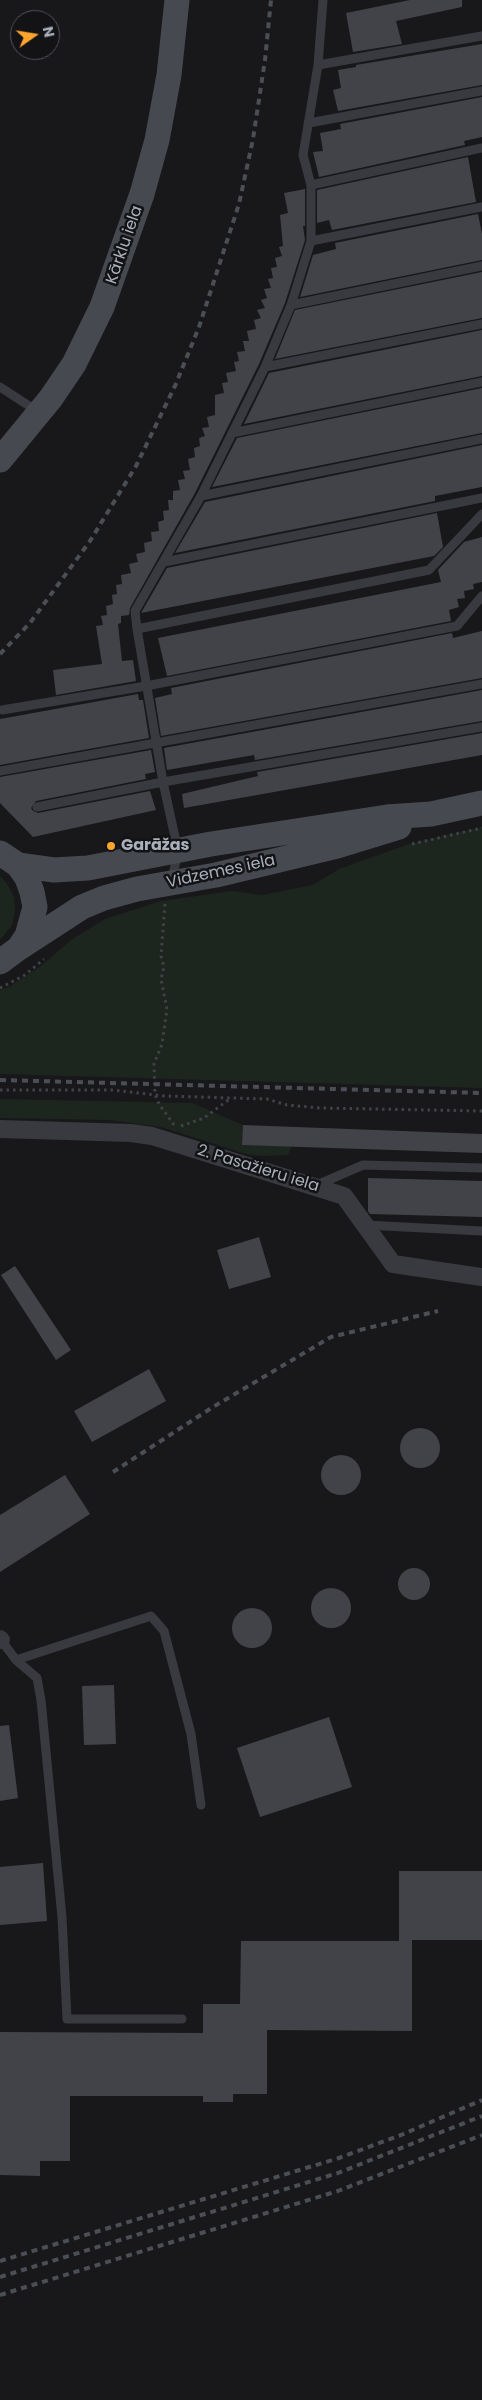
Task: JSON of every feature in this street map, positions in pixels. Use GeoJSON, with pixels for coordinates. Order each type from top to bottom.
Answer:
{"type":"FeatureCollection","features":[{"type":"Feature","properties":{"kind":"street","name":"Kārklu iela"},"geometry":{"type":"LineString","coordinates":[[0,460],[39,412],[74,364],[102,307],[123,253],[142,194],[156,140],[169,75],[177,0]]}},
{"type":"Feature","properties":{"kind":"street","name":"Vidzemes iela"},"geometry":{"type":"LineString","coordinates":[[6,855],[54,870],[88,868],[332,825],[432,814],[482,803]]}},
{"type":"Feature","properties":{"kind":"street","name":"Vidzemes iela"},"geometry":{"type":"LineString","coordinates":[[9,955],[82,907],[120,894],[168,890],[216,875],[389,832],[432,814]]}},
{"type":"Feature","properties":{"kind":"street","name":"Vidzemes iela"},"geometry":{"type":"LineString","coordinates":[[6,855],[30,884],[35,907],[33,922],[28,936],[9,955]]}},
{"type":"Feature","properties":{"kind":"street","name":"2. Pasažieru iela"},"geometry":{"type":"LineString","coordinates":[[0,1129],[131,1133],[152,1136],[344,1196],[393,1264],[482,1277]]}},
{"type":"Feature","properties":{"kind":"lane"},"geometry":{"type":"LineString","coordinates":[[168,890],[178,851],[163,782],[135,611],[201,496],[265,367],[291,305],[311,242],[311,185],[303,155],[318,65],[323,0]]}},
{"type":"Feature","properties":{"kind":"lane"},"geometry":{"type":"LineString","coordinates":[[318,65],[482,36]]}},
{"type":"Feature","properties":{"kind":"lane"},"geometry":{"type":"LineString","coordinates":[[309,123],[482,91]]}},
{"type":"Feature","properties":{"kind":"lane"},"geometry":{"type":"LineString","coordinates":[[311,185],[481,151]]}},
{"type":"Feature","properties":{"kind":"lane"},"geometry":{"type":"LineString","coordinates":[[311,242],[482,207]]}},
{"type":"Feature","properties":{"kind":"lane"},"geometry":{"type":"LineString","coordinates":[[291,305],[482,266]]}},
{"type":"Feature","properties":{"kind":"lane"},"geometry":{"type":"LineString","coordinates":[[265,367],[482,324]]}},
{"type":"Feature","properties":{"kind":"lane"},"geometry":{"type":"LineString","coordinates":[[232,433],[482,382]]}},
{"type":"Feature","properties":{"kind":"lane"},"geometry":{"type":"LineString","coordinates":[[0,388],[39,412]]}},
{"type":"Feature","properties":{"kind":"lane"},"geometry":{"type":"LineString","coordinates":[[201,496],[482,439]]}},
{"type":"Feature","properties":{"kind":"lane"},"geometry":{"type":"LineString","coordinates":[[164,562],[482,498]]}},
{"type":"Feature","properties":{"kind":"lane"},"geometry":{"type":"LineString","coordinates":[[137,629],[428,570],[482,514]]}},
{"type":"Feature","properties":{"kind":"lane"},"geometry":{"type":"LineString","coordinates":[[2,710],[146,686],[457,626],[482,596]]}},
{"type":"Feature","properties":{"kind":"lane"},"geometry":{"type":"LineString","coordinates":[[0,771],[482,684]]}},
{"type":"Feature","properties":{"kind":"lane"},"geometry":{"type":"LineString","coordinates":[[37,807],[163,782],[482,727]]}},
{"type":"Feature","properties":{"kind":"lane"},"geometry":{"type":"LineString","coordinates":[[314,1186],[364,1165],[482,1168]]}},
{"type":"Feature","properties":{"kind":"lane"},"geometry":{"type":"LineString","coordinates":[[365,1224],[482,1231]]}},
{"type":"Feature","properties":{"kind":"lane"},"geometry":{"type":"LineString","coordinates":[[16,1660],[151,1616],[164,1630],[192,1734],[201,1804]]}},
{"type":"Feature","properties":{"kind":"lane"},"geometry":{"type":"LineString","coordinates":[[0,1640],[16,1660],[38,1678],[42,1700],[62,1917],[66,2019],[182,2020]]}},
{"type":"Feature","properties":{"kind":"path"},"geometry":{"type":"LineString","coordinates":[[168,890],[161,956],[164,967],[161,979],[167,1009],[162,1044],[154,1064],[155,1094],[159,1104],[176,1128]]}},
{"type":"Feature","properties":{"kind":"path"},"geometry":{"type":"LineString","coordinates":[[0,988],[25,975],[46,958]]}},
{"type":"Feature","properties":{"kind":"path"},"geometry":{"type":"LineString","coordinates":[[0,1090],[80,1090],[165,1096],[232,1097],[267,1099],[287,1105],[320,1108],[482,1111]]}},
{"type":"Feature","properties":{"kind":"path"},"geometry":{"type":"LineString","coordinates":[[152,1136],[204,1118],[232,1097]]}},
{"type":"Feature","properties":{"kind":"shaded area"},"geometry":{"type":"Polygon","coordinates":[[[482,827],[482,1088],[0,1074],[0,990],[11,986],[42,965],[71,940],[105,919],[161,901],[232,891],[262,895],[313,885],[339,869],[412,843],[482,827]]]}},
{"type":"Feature","properties":{"kind":"shaded area"},"geometry":{"type":"Polygon","coordinates":[[[0,876],[8,885],[14,897],[15,911],[12,925],[0,940],[0,876]]]}},
{"type":"Feature","properties":{"kind":"shaded area"},"geometry":{"type":"Polygon","coordinates":[[[0,1099],[192,1103],[243,1125],[242,1145],[292,1146],[288,1155],[262,1156],[246,1154],[161,1127],[109,1120],[0,1118],[0,1099]]]}},
{"type":"Feature","properties":{"kind":"building"},"geometry":{"type":"Polygon","coordinates":[[[410,0],[462,0],[462,7],[396,21],[402,44],[353,52],[346,13],[410,0]]]}},
{"type":"Feature","properties":{"kind":"building"},"geometry":{"type":"Polygon","coordinates":[[[482,44],[482,85],[338,111],[333,90],[341,88],[338,70],[356,67],[356,65],[482,44]]]}},
{"type":"Feature","properties":{"kind":"building"},"geometry":{"type":"Polygon","coordinates":[[[482,97],[482,137],[464,141],[465,145],[319,177],[313,152],[323,151],[320,133],[341,129],[340,124],[482,97]]]}},
{"type":"Feature","properties":{"kind":"building"},"geometry":{"type":"Polygon","coordinates":[[[468,157],[476,202],[332,230],[329,220],[317,223],[317,190],[468,157]]]}},
{"type":"Feature","properties":{"kind":"building"},"geometry":{"type":"Polygon","coordinates":[[[305,189],[305,226],[303,226],[305,240],[285,303],[259,364],[195,493],[130,608],[129,615],[121,616],[121,623],[118,624],[122,661],[133,660],[136,681],[56,695],[53,670],[102,664],[96,626],[103,625],[101,616],[107,615],[106,606],[113,604],[112,595],[117,594],[116,585],[122,584],[121,575],[131,573],[129,564],[138,562],[136,554],[145,552],[144,543],[152,541],[151,532],[159,531],[158,522],[164,520],[163,511],[169,510],[168,500],[173,500],[173,491],[180,490],[178,480],[185,479],[183,471],[190,470],[188,459],[195,457],[194,448],[200,446],[199,438],[205,436],[202,428],[209,427],[207,417],[215,415],[215,395],[224,393],[222,383],[228,382],[226,373],[236,371],[234,362],[239,361],[237,352],[245,351],[243,341],[249,341],[247,331],[256,329],[254,320],[261,318],[257,310],[265,308],[261,300],[267,298],[264,289],[271,288],[268,279],[273,278],[271,268],[277,267],[275,258],[282,256],[279,247],[283,246],[280,215],[288,213],[284,193],[305,189]]]}},
{"type":"Feature","properties":{"kind":"building"},"geometry":{"type":"Polygon","coordinates":[[[478,214],[482,234],[482,260],[300,297],[313,255],[336,249],[335,243],[478,214]]]}},
{"type":"Feature","properties":{"kind":"building"},"geometry":{"type":"Polygon","coordinates":[[[482,272],[482,318],[275,359],[295,310],[482,272]]]}},
{"type":"Feature","properties":{"kind":"building"},"geometry":{"type":"Polygon","coordinates":[[[482,330],[482,376],[244,424],[269,373],[482,330]]]}},
{"type":"Feature","properties":{"kind":"building"},"geometry":{"type":"Polygon","coordinates":[[[482,388],[482,433],[212,487],[237,438],[482,388]]]}},
{"type":"Feature","properties":{"kind":"building"},"geometry":{"type":"Polygon","coordinates":[[[482,445],[482,487],[435,496],[435,501],[175,553],[205,502],[482,445]]]}},
{"type":"Feature","properties":{"kind":"building"},"geometry":{"type":"Polygon","coordinates":[[[437,513],[443,547],[434,556],[141,613],[167,568],[437,513]]]}},
{"type":"Feature","properties":{"kind":"building"},"geometry":{"type":"Polygon","coordinates":[[[482,537],[482,582],[473,584],[474,589],[464,591],[465,598],[457,599],[459,607],[449,610],[451,621],[167,676],[158,638],[441,582],[438,570],[464,542],[482,537]]]}},
{"type":"Feature","properties":{"kind":"building"},"geometry":{"type":"Polygon","coordinates":[[[482,631],[482,678],[161,736],[155,698],[172,694],[171,688],[452,633],[453,638],[482,631]]]}},
{"type":"Feature","properties":{"kind":"building"},"geometry":{"type":"Polygon","coordinates":[[[482,690],[482,721],[255,760],[254,755],[167,770],[164,748],[482,690]]]}},
{"type":"Feature","properties":{"kind":"building"},"geometry":{"type":"Polygon","coordinates":[[[138,694],[139,700],[143,700],[149,738],[0,765],[0,719],[138,694]]]}},
{"type":"Feature","properties":{"kind":"building"},"geometry":{"type":"Polygon","coordinates":[[[482,733],[482,755],[184,808],[182,794],[258,776],[257,772],[482,733]]]}},
{"type":"Feature","properties":{"kind":"building"},"geometry":{"type":"Polygon","coordinates":[[[151,750],[155,772],[145,774],[146,779],[36,801],[31,808],[38,813],[150,791],[156,810],[33,837],[0,803],[0,777],[151,750]]]}},
{"type":"Feature","properties":{"kind":"building"},"geometry":{"type":"Polygon","coordinates":[[[243,1125],[482,1134],[482,1153],[242,1145],[243,1125]]]}},
{"type":"Feature","properties":{"kind":"building"},"geometry":{"type":"Polygon","coordinates":[[[368,1178],[482,1181],[482,1217],[370,1214],[368,1211],[368,1178]]]}},
{"type":"Feature","properties":{"kind":"building"},"geometry":{"type":"Polygon","coordinates":[[[259,1237],[271,1277],[229,1289],[217,1250],[259,1237]]]}},
{"type":"Feature","properties":{"kind":"building"},"geometry":{"type":"Polygon","coordinates":[[[15,1266],[71,1350],[56,1360],[1,1275],[15,1266]]]}},
{"type":"Feature","properties":{"kind":"building"},"geometry":{"type":"Polygon","coordinates":[[[149,1369],[166,1401],[92,1442],[74,1411],[149,1369]]]}},
{"type":"Feature","properties":{"kind":"building"},"geometry":{"type":"Polygon","coordinates":[[[424,1428],[431,1431],[437,1437],[440,1448],[439,1456],[431,1465],[424,1468],[416,1468],[409,1465],[401,1456],[400,1444],[403,1437],[412,1429],[424,1428]]]}},
{"type":"Feature","properties":{"kind":"building"},"geometry":{"type":"Polygon","coordinates":[[[345,1455],[352,1458],[358,1464],[361,1475],[360,1483],[352,1492],[345,1495],[337,1495],[330,1492],[322,1483],[321,1471],[324,1464],[333,1456],[345,1455]]]}},
{"type":"Feature","properties":{"kind":"building"},"geometry":{"type":"Polygon","coordinates":[[[65,1475],[90,1514],[0,1572],[0,1515],[65,1475]]]}},
{"type":"Feature","properties":{"kind":"building"},"geometry":{"type":"Polygon","coordinates":[[[414,1568],[420,1569],[425,1573],[429,1578],[429,1590],[425,1595],[420,1599],[414,1600],[408,1599],[403,1595],[399,1590],[398,1584],[399,1578],[403,1573],[408,1569],[414,1568]]]}},
{"type":"Feature","properties":{"kind":"building"},"geometry":{"type":"Polygon","coordinates":[[[335,1588],[342,1591],[348,1597],[351,1608],[350,1616],[342,1625],[335,1628],[327,1628],[320,1625],[312,1616],[311,1604],[314,1597],[323,1589],[335,1588]]]}},
{"type":"Feature","properties":{"kind":"building"},"geometry":{"type":"Polygon","coordinates":[[[256,1608],[263,1611],[269,1617],[272,1628],[271,1636],[263,1645],[256,1648],[248,1648],[241,1645],[233,1636],[232,1624],[235,1617],[244,1609],[256,1608]]]}},
{"type":"Feature","properties":{"kind":"building"},"geometry":{"type":"Polygon","coordinates":[[[114,1685],[116,1744],[84,1745],[82,1686],[114,1685]]]}},
{"type":"Feature","properties":{"kind":"building"},"geometry":{"type":"Polygon","coordinates":[[[329,1717],[352,1787],[260,1817],[237,1748],[329,1717]]]}},
{"type":"Feature","properties":{"kind":"building"},"geometry":{"type":"Polygon","coordinates":[[[9,1725],[18,1798],[0,1801],[0,1726],[9,1725]]]}},
{"type":"Feature","properties":{"kind":"building"},"geometry":{"type":"Polygon","coordinates":[[[43,1863],[47,1921],[0,1925],[0,1867],[43,1863]]]}},
{"type":"Feature","properties":{"kind":"building"},"geometry":{"type":"Polygon","coordinates":[[[399,1871],[482,1871],[482,1940],[412,1940],[412,2031],[267,2030],[267,2094],[233,2094],[233,2102],[203,2102],[203,2096],[70,2096],[70,2161],[40,2161],[40,2176],[0,2175],[0,2032],[203,2033],[203,2004],[240,2004],[241,1941],[399,1941],[399,1871]]]}},
{"type":"Feature","properties":{"kind":"railway"},"geometry":{"type":"LineString","coordinates":[[0,654],[30,623],[90,541],[136,466],[175,386],[199,327],[239,204],[253,139],[265,60],[271,0]]}},
{"type":"Feature","properties":{"kind":"railway"},"geometry":{"type":"LineString","coordinates":[[0,1080],[482,1093]]}},
{"type":"Feature","properties":{"kind":"railway"},"geometry":{"type":"LineString","coordinates":[[113,1472],[213,1407],[331,1337],[438,1311]]}},
{"type":"Feature","properties":{"kind":"railway"},"geometry":{"type":"LineString","coordinates":[[0,2261],[339,2158],[401,2135],[482,2100]]}},
{"type":"Feature","properties":{"kind":"railway"},"geometry":{"type":"LineString","coordinates":[[0,2277],[338,2173],[482,2116]]}},
{"type":"Feature","properties":{"kind":"railway"},"geometry":{"type":"LineString","coordinates":[[0,2295],[338,2191],[482,2135]]}},
{"type":"Feature","properties":{"kind":"place","name":"Garāžas"},"geometry":{"type":"Point","coordinates":[111,846]}}]}
